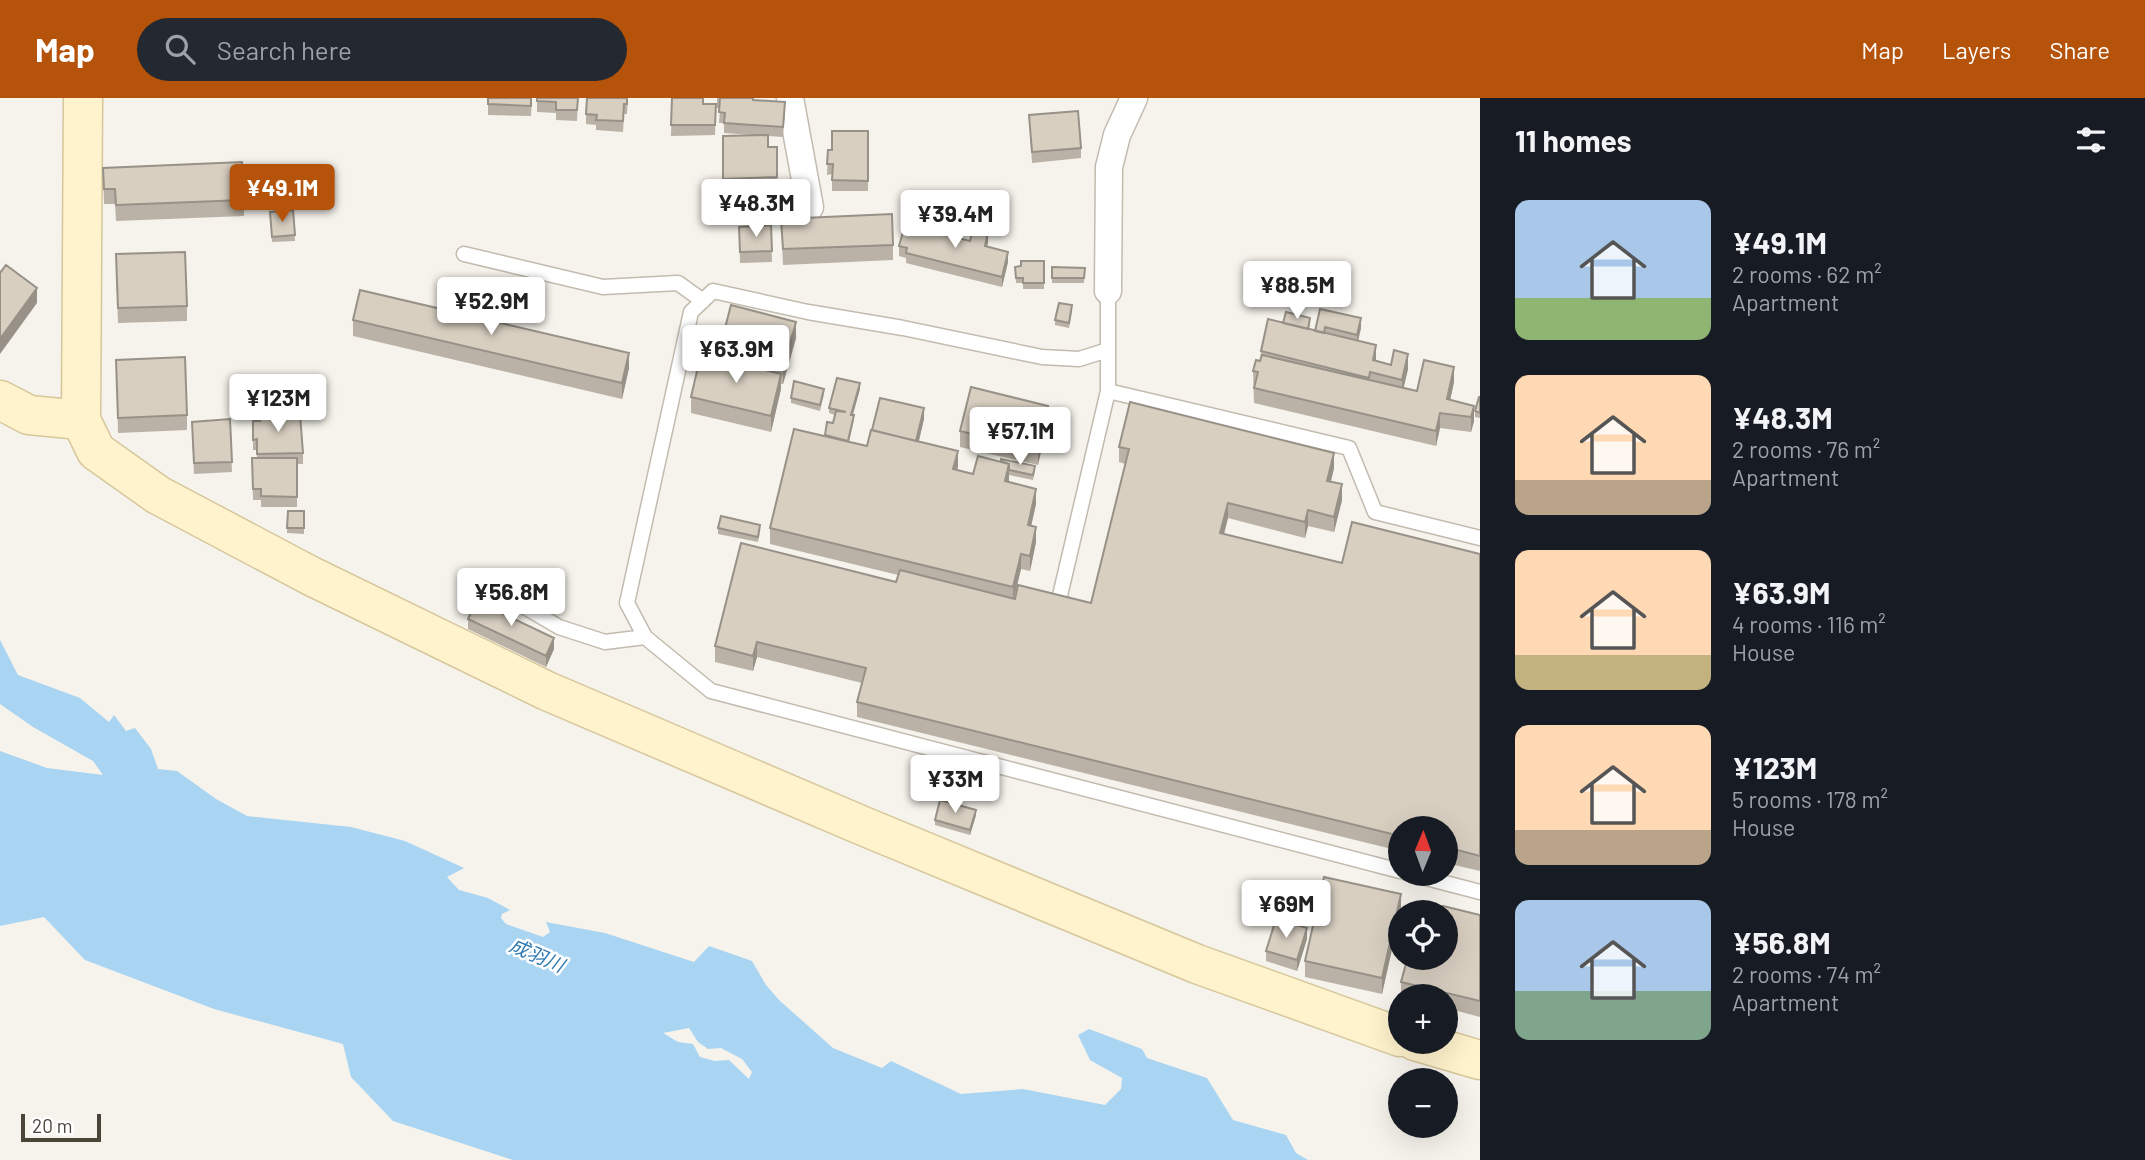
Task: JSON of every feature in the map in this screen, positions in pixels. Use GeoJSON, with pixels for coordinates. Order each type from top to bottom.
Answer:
{"type":"FeatureCollection","features":[{"type":"Feature","properties":{"kind":"street"},"geometry":{"type":"LineString","coordinates":[[83,98],[81,420],[96,452],[158,495],[311,576],[547,691],[875,832],[1198,964],[1388,1033]]}},
{"type":"Feature","properties":{"kind":"street"},"geometry":{"type":"LineString","coordinates":[[790,98],[810,207]]}},
{"type":"Feature","properties":{"kind":"street"},"geometry":{"type":"LineString","coordinates":[[1108,291],[1109,167],[1117,135],[1133,98]]}},
{"type":"Feature","properties":{"kind":"street"},"geometry":{"type":"LineString","coordinates":[[0,400],[29,415],[81,420]]}},
{"type":"Feature","properties":{"kind":"street"},"geometry":{"type":"LineString","coordinates":[[1458,1054],[1480,1060]]}},
{"type":"Feature","properties":{"kind":"lane"},"geometry":{"type":"LineString","coordinates":[[464,254],[603,287],[678,283],[703,301]]}},
{"type":"Feature","properties":{"kind":"lane"},"geometry":{"type":"LineString","coordinates":[[1108,349],[1079,359],[1042,357],[713,291],[691,312],[627,603],[645,637],[711,691],[1388,869]]}},
{"type":"Feature","properties":{"kind":"lane"},"geometry":{"type":"LineString","coordinates":[[1058,604],[1108,391],[1108,291]]}},
{"type":"Feature","properties":{"kind":"lane"},"geometry":{"type":"LineString","coordinates":[[1108,391],[1349,448],[1375,512],[1480,538]]}},
{"type":"Feature","properties":{"kind":"lane"},"geometry":{"type":"LineString","coordinates":[[486,584],[559,628],[605,642],[645,637]]}},
{"type":"Feature","properties":{"kind":"lane"},"geometry":{"type":"LineString","coordinates":[[1457,886],[1480,892]]}},
{"type":"Feature","properties":{"kind":"water","name":"成羽川"},"geometry":{"type":"Polygon","coordinates":[[[0,640],[18,675],[80,698],[109,722],[114,715],[126,731],[135,728],[151,749],[158,769],[177,771],[216,799],[247,816],[351,827],[405,841],[464,868],[447,877],[459,890],[488,898],[510,910],[502,914],[501,918],[506,924],[543,937],[550,932],[546,922],[605,933],[694,962],[709,946],[752,961],[766,985],[779,1000],[833,1048],[882,1068],[891,1061],[961,1094],[1023,1089],[1105,1105],[1121,1089],[1122,1078],[1090,1060],[1078,1035],[1089,1029],[1142,1049],[1147,1058],[1207,1078],[1233,1120],[1286,1135],[1296,1153],[1308,1160],[513,1160],[393,1121],[351,1077],[343,1044],[214,1009],[85,960],[44,917],[0,926],[0,751],[47,768],[103,775],[93,761],[33,727],[0,704],[0,640]],[[689,1028],[663,1033],[678,1042],[693,1044],[700,1057],[715,1061],[729,1060],[749,1079],[752,1072],[742,1059],[721,1048],[708,1049],[698,1042],[689,1028]]]}},
{"type":"Feature","properties":{"kind":"building"},"geometry":{"type":"Polygon","coordinates":[[[488,98],[531,98],[531,106],[488,104],[488,98]]]}},
{"type":"Feature","properties":{"kind":"building"},"geometry":{"type":"Polygon","coordinates":[[[537,98],[578,98],[577,110],[556,110],[556,102],[537,101],[537,98]]]}},
{"type":"Feature","properties":{"kind":"building"},"geometry":{"type":"Polygon","coordinates":[[[587,98],[627,98],[623,121],[596,120],[597,115],[586,114],[587,98]]]}},
{"type":"Feature","properties":{"kind":"building"},"geometry":{"type":"Polygon","coordinates":[[[672,98],[703,98],[703,104],[716,104],[715,125],[671,125],[672,98]]]}},
{"type":"Feature","properties":{"kind":"building"},"geometry":{"type":"Polygon","coordinates":[[[720,98],[785,102],[783,127],[724,123],[725,113],[719,112],[720,98]]]}},
{"type":"Feature","properties":{"kind":"building"},"geometry":{"type":"Polygon","coordinates":[[[1078,111],[1081,148],[1032,152],[1029,115],[1078,111]]]}},
{"type":"Feature","properties":{"kind":"building"},"geometry":{"type":"Polygon","coordinates":[[[832,131],[868,131],[868,181],[832,180],[833,164],[827,164],[828,150],[832,150],[832,131]]]}},
{"type":"Feature","properties":{"kind":"building"},"geometry":{"type":"Polygon","coordinates":[[[768,135],[768,147],[777,147],[777,177],[723,179],[723,136],[768,135]]]}},
{"type":"Feature","properties":{"kind":"building"},"geometry":{"type":"Polygon","coordinates":[[[242,162],[244,200],[116,205],[115,189],[104,189],[103,168],[242,162]]]}},
{"type":"Feature","properties":{"kind":"building"},"geometry":{"type":"Polygon","coordinates":[[[293,210],[295,235],[272,237],[270,212],[293,210]]]}},
{"type":"Feature","properties":{"kind":"building"},"geometry":{"type":"Polygon","coordinates":[[[892,214],[893,245],[783,249],[781,219],[892,214]]]}},
{"type":"Feature","properties":{"kind":"building"},"geometry":{"type":"Polygon","coordinates":[[[771,225],[772,251],[740,252],[739,227],[771,225]]]}},
{"type":"Feature","properties":{"kind":"building"},"geometry":{"type":"Polygon","coordinates":[[[905,225],[970,241],[973,228],[988,232],[985,246],[1008,252],[1002,277],[906,253],[907,248],[899,246],[905,225]]]}},
{"type":"Feature","properties":{"kind":"building"},"geometry":{"type":"Polygon","coordinates":[[[185,252],[187,306],[118,308],[116,254],[185,252]]]}},
{"type":"Feature","properties":{"kind":"building"},"geometry":{"type":"Polygon","coordinates":[[[1021,261],[1044,261],[1044,283],[1023,283],[1023,278],[1016,278],[1015,267],[1021,266],[1021,261]]]}},
{"type":"Feature","properties":{"kind":"building"},"geometry":{"type":"Polygon","coordinates":[[[6,265],[37,288],[0,339],[0,273],[6,265]]]}},
{"type":"Feature","properties":{"kind":"building"},"geometry":{"type":"Polygon","coordinates":[[[1052,267],[1085,268],[1084,278],[1052,278],[1052,267]]]}},
{"type":"Feature","properties":{"kind":"building"},"geometry":{"type":"Polygon","coordinates":[[[360,290],[629,353],[622,383],[353,320],[360,290]]]}},
{"type":"Feature","properties":{"kind":"building"},"geometry":{"type":"Polygon","coordinates":[[[1059,303],[1072,305],[1069,323],[1055,320],[1059,303]]]}},
{"type":"Feature","properties":{"kind":"building"},"geometry":{"type":"Polygon","coordinates":[[[731,305],[796,322],[783,369],[719,351],[731,305]]]}},
{"type":"Feature","properties":{"kind":"building"},"geometry":{"type":"Polygon","coordinates":[[[1320,309],[1361,318],[1357,335],[1325,327],[1324,333],[1315,331],[1320,309]]]}},
{"type":"Feature","properties":{"kind":"building"},"geometry":{"type":"Polygon","coordinates":[[[1286,312],[1310,318],[1308,329],[1283,323],[1286,312]]]}},
{"type":"Feature","properties":{"kind":"building"},"geometry":{"type":"Polygon","coordinates":[[[1268,319],[1376,345],[1373,360],[1391,365],[1394,350],[1408,354],[1402,380],[1370,372],[1369,378],[1261,351],[1268,319]]]}},
{"type":"Feature","properties":{"kind":"building"},"geometry":{"type":"Polygon","coordinates":[[[701,354],[781,374],[771,416],[691,397],[701,354]]]}},
{"type":"Feature","properties":{"kind":"building"},"geometry":{"type":"Polygon","coordinates":[[[1262,355],[1417,391],[1424,360],[1454,367],[1447,399],[1474,406],[1471,417],[1440,413],[1436,431],[1254,388],[1258,372],[1253,371],[1256,360],[1260,361],[1262,355]]]}},
{"type":"Feature","properties":{"kind":"building"},"geometry":{"type":"Polygon","coordinates":[[[185,357],[187,415],[118,418],[116,360],[185,357]]]}},
{"type":"Feature","properties":{"kind":"building"},"geometry":{"type":"Polygon","coordinates":[[[837,378],[860,383],[851,415],[854,415],[848,441],[825,435],[827,422],[833,423],[836,411],[846,412],[829,408],[837,378]]]}},
{"type":"Feature","properties":{"kind":"building"},"geometry":{"type":"Polygon","coordinates":[[[794,381],[824,389],[820,405],[791,398],[794,381]]]}},
{"type":"Feature","properties":{"kind":"building"},"geometry":{"type":"Polygon","coordinates":[[[971,387],[1048,406],[1038,450],[960,431],[971,387]]]}},
{"type":"Feature","properties":{"kind":"building"},"geometry":{"type":"Polygon","coordinates":[[[1480,397],[1480,413],[1475,411],[1480,397]]]}},
{"type":"Feature","properties":{"kind":"building"},"geometry":{"type":"Polygon","coordinates":[[[880,398],[924,408],[916,441],[872,430],[880,398]]]}},
{"type":"Feature","properties":{"kind":"building"},"geometry":{"type":"Polygon","coordinates":[[[1130,402],[1334,453],[1327,481],[1342,484],[1334,517],[1308,510],[1305,522],[1228,503],[1220,533],[1342,563],[1352,522],[1480,554],[1480,856],[1458,850],[1458,816],[1388,816],[1388,833],[857,702],[866,668],[757,642],[753,656],[715,646],[741,543],[896,582],[900,570],[1015,599],[1018,585],[1091,603],[1129,449],[1119,447],[1130,402]]]}},
{"type":"Feature","properties":{"kind":"building"},"geometry":{"type":"Polygon","coordinates":[[[259,414],[300,414],[303,453],[257,454],[257,439],[253,440],[253,421],[260,421],[259,414]]]}},
{"type":"Feature","properties":{"kind":"building"},"geometry":{"type":"Polygon","coordinates":[[[230,419],[232,462],[194,463],[192,422],[230,419]]]}},
{"type":"Feature","properties":{"kind":"building"},"geometry":{"type":"Polygon","coordinates":[[[794,429],[867,446],[871,430],[958,451],[953,469],[973,474],[978,456],[1009,464],[1005,481],[1036,489],[1028,525],[1036,527],[1030,556],[1021,554],[1013,587],[770,528],[794,429]]]}},
{"type":"Feature","properties":{"kind":"building"},"geometry":{"type":"Polygon","coordinates":[[[252,458],[297,458],[297,497],[261,496],[261,489],[253,489],[252,458]]]}},
{"type":"Feature","properties":{"kind":"building"},"geometry":{"type":"Polygon","coordinates":[[[1001,459],[1035,466],[1033,475],[1009,470],[1009,464],[1001,459]]]}},
{"type":"Feature","properties":{"kind":"building"},"geometry":{"type":"Polygon","coordinates":[[[288,511],[304,511],[304,528],[287,528],[288,511]]]}},
{"type":"Feature","properties":{"kind":"building"},"geometry":{"type":"Polygon","coordinates":[[[721,516],[760,525],[758,537],[718,528],[721,516]]]}},
{"type":"Feature","properties":{"kind":"building"},"geometry":{"type":"Polygon","coordinates":[[[476,601],[554,638],[546,656],[468,619],[476,601]]]}},
{"type":"Feature","properties":{"kind":"building"},"geometry":{"type":"Polygon","coordinates":[[[940,800],[976,810],[970,830],[935,820],[940,800]]]}},
{"type":"Feature","properties":{"kind":"building"},"geometry":{"type":"Polygon","coordinates":[[[1324,877],[1401,894],[1400,900],[1388,900],[1388,951],[1382,978],[1305,961],[1324,877]]]}},
{"type":"Feature","properties":{"kind":"building"},"geometry":{"type":"Polygon","coordinates":[[[1458,910],[1480,915],[1480,1001],[1458,996],[1458,984],[1401,982],[1404,970],[1458,970],[1458,910]]]}},
{"type":"Feature","properties":{"kind":"building"},"geometry":{"type":"Polygon","coordinates":[[[1276,919],[1307,928],[1297,960],[1266,951],[1276,919]]]}}]}
